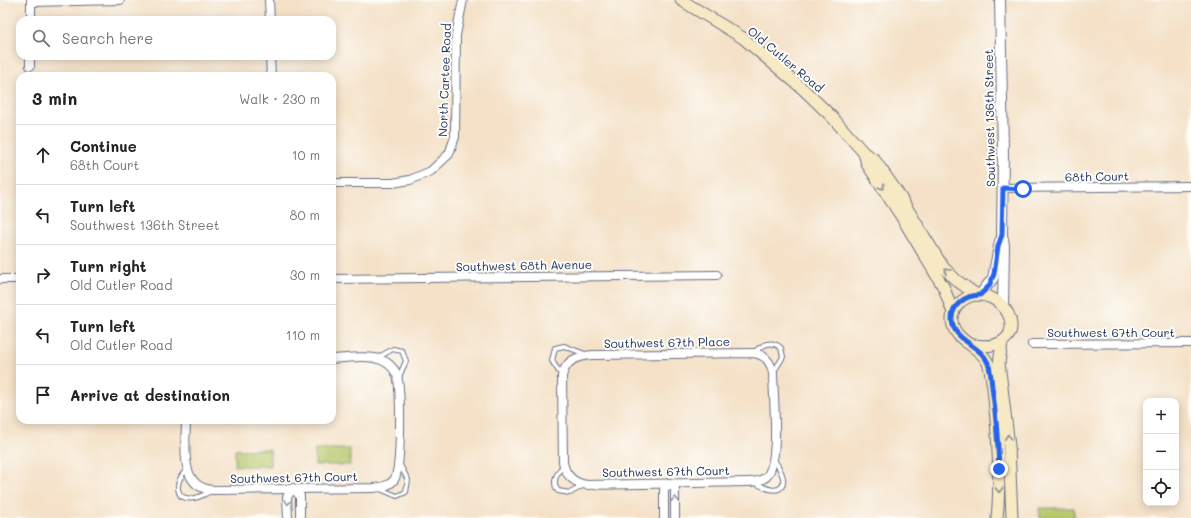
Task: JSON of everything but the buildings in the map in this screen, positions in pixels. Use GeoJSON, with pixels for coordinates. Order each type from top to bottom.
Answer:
{"type":"FeatureCollection","features":[{"type":"Feature","properties":{"kind":"main road","name":"Old Cutler Road"},"geometry":{"type":"LineString","coordinates":[[681,0],[739,36],[776,65],[832,117],[864,153]]}},
{"type":"Feature","properties":{"kind":"main road"},"geometry":{"type":"LineString","coordinates":[[864,153],[874,159],[897,192],[943,267],[956,280],[979,295],[997,301],[1003,306],[1010,318],[1011,327],[1008,337],[1002,343],[994,346],[973,345]]}},
{"type":"Feature","properties":{"kind":"main road"},"geometry":{"type":"LineString","coordinates":[[864,153],[867,164],[901,216],[944,288],[953,313],[954,327],[957,334],[973,345],[985,357],[990,372],[998,452],[997,518]]}},
{"type":"Feature","properties":{"kind":"main road"},"geometry":{"type":"LineString","coordinates":[[953,313],[959,302],[968,297],[979,295]]}},
{"type":"Feature","properties":{"kind":"main road"},"geometry":{"type":"LineString","coordinates":[[1002,343],[999,363],[1009,446],[1012,518]]}},
{"type":"Feature","properties":{"kind":"street"},"geometry":{"type":"LineString","coordinates":[[31,16],[31,1],[120,0]]}},
{"type":"Feature","properties":{"kind":"street"},"geometry":{"type":"LineString","coordinates":[[269,0],[270,16]]}},
{"type":"Feature","properties":{"kind":"street","name":"North Cartee Road"},"geometry":{"type":"LineString","coordinates":[[336,183],[393,183],[410,180],[431,171],[449,154],[455,137],[456,35],[464,0]]}},
{"type":"Feature","properties":{"kind":"street","name":"Southwest 136th Street"},"geometry":{"type":"LineString","coordinates":[[1000,0],[1003,188],[1002,235],[1004,245],[1003,306]]}},
{"type":"Feature","properties":{"kind":"street"},"geometry":{"type":"LineString","coordinates":[[30,60],[30,66]]}},
{"type":"Feature","properties":{"kind":"street"},"geometry":{"type":"LineString","coordinates":[[270,60],[271,72]]}},
{"type":"Feature","properties":{"kind":"street","name":"68th Court"},"geometry":{"type":"LineString","coordinates":[[1003,188],[1191,186]]}},
{"type":"Feature","properties":{"kind":"street","name":"Southwest 136th Street"},"geometry":{"type":"LineString","coordinates":[[979,295],[993,278],[998,246],[1002,235]]}},
{"type":"Feature","properties":{"kind":"street","name":"Southwest 68th Avenue"},"geometry":{"type":"LineString","coordinates":[[336,279],[717,275]]}},
{"type":"Feature","properties":{"kind":"street"},"geometry":{"type":"LineString","coordinates":[[0,279],[16,279]]}},
{"type":"Feature","properties":{"kind":"street","name":"Southwest 67th Court"},"geometry":{"type":"LineString","coordinates":[[1032,344],[1191,343]]}},
{"type":"Feature","properties":{"kind":"street","name":"Southwest 67th Place"},"geometry":{"type":"LineString","coordinates":[[562,376],[568,363],[576,358],[587,356],[753,352],[766,359],[771,365],[773,373]]}},
{"type":"Feature","properties":{"kind":"street"},"geometry":{"type":"LineString","coordinates":[[336,359],[376,358],[384,360],[392,365],[398,379],[399,463]]}},
{"type":"Feature","properties":{"kind":"street"},"geometry":{"type":"LineString","coordinates":[[773,373],[774,460]]}},
{"type":"Feature","properties":{"kind":"street"},"geometry":{"type":"LineString","coordinates":[[562,376],[563,466]]}},
{"type":"Feature","properties":{"kind":"street"},"geometry":{"type":"LineString","coordinates":[[186,424],[187,469]]}},
{"type":"Feature","properties":{"kind":"street","name":"Southwest 67th Court"},"geometry":{"type":"LineString","coordinates":[[563,466],[568,475],[578,482],[585,484],[754,482],[766,476],[774,460]]}},
{"type":"Feature","properties":{"kind":"street","name":"Southwest 67th Court"},"geometry":{"type":"LineString","coordinates":[[187,469],[195,485],[201,488],[213,490],[378,487],[385,486],[393,480],[398,471],[399,463]]}},
{"type":"Feature","properties":{"kind":"street"},"geometry":{"type":"LineString","coordinates":[[664,518],[664,489],[669,483],[675,489],[675,518]]}},
{"type":"Feature","properties":{"kind":"street"},"geometry":{"type":"LineString","coordinates":[[288,518],[287,497],[293,488],[300,496],[300,518]]}},
{"type":"Feature","properties":{"kind":"lane"},"geometry":{"type":"LineString","coordinates":[[753,352],[768,343],[774,344],[781,348],[783,357],[773,373]]}},
{"type":"Feature","properties":{"kind":"lane"},"geometry":{"type":"LineString","coordinates":[[562,376],[552,361],[555,348],[560,346],[569,347],[587,356]]}},
{"type":"Feature","properties":{"kind":"lane"},"geometry":{"type":"LineString","coordinates":[[376,358],[393,349],[402,351],[406,361],[398,379]]}},
{"type":"Feature","properties":{"kind":"lane"},"geometry":{"type":"LineString","coordinates":[[754,482],[772,490],[778,490],[781,487],[784,481],[784,475],[774,460]]}},
{"type":"Feature","properties":{"kind":"lane"},"geometry":{"type":"LineString","coordinates":[[378,487],[393,495],[401,495],[406,492],[408,480],[399,463]]}},
{"type":"Feature","properties":{"kind":"lane"},"geometry":{"type":"LineString","coordinates":[[563,466],[556,474],[555,480],[558,491],[570,493],[585,484]]}},
{"type":"Feature","properties":{"kind":"lane"},"geometry":{"type":"LineString","coordinates":[[187,469],[182,475],[178,484],[178,489],[181,496],[185,498],[194,498],[213,490]]}},
{"type":"Feature","properties":{"kind":"green space"},"geometry":{"type":"Polygon","coordinates":[[[270,449],[270,466],[235,466],[235,450],[270,449]]]}},
{"type":"Feature","properties":{"kind":"green space"},"geometry":{"type":"Polygon","coordinates":[[[315,449],[350,449],[350,465],[315,465],[315,449]]]}},
{"type":"Feature","properties":{"kind":"green space"},"geometry":{"type":"Polygon","coordinates":[[[1039,508],[1074,508],[1074,518],[1040,518],[1039,508]]]}},
{"type":"Feature","properties":{"kind":"route"},"geometry":{"type":"LineString","coordinates":[[999,469],[996,416],[988,364],[982,353],[957,334],[952,320],[953,313],[959,302],[968,297],[980,295],[989,286],[993,278],[996,268],[998,246],[1002,235],[1003,188],[1023,189]]}}]}
